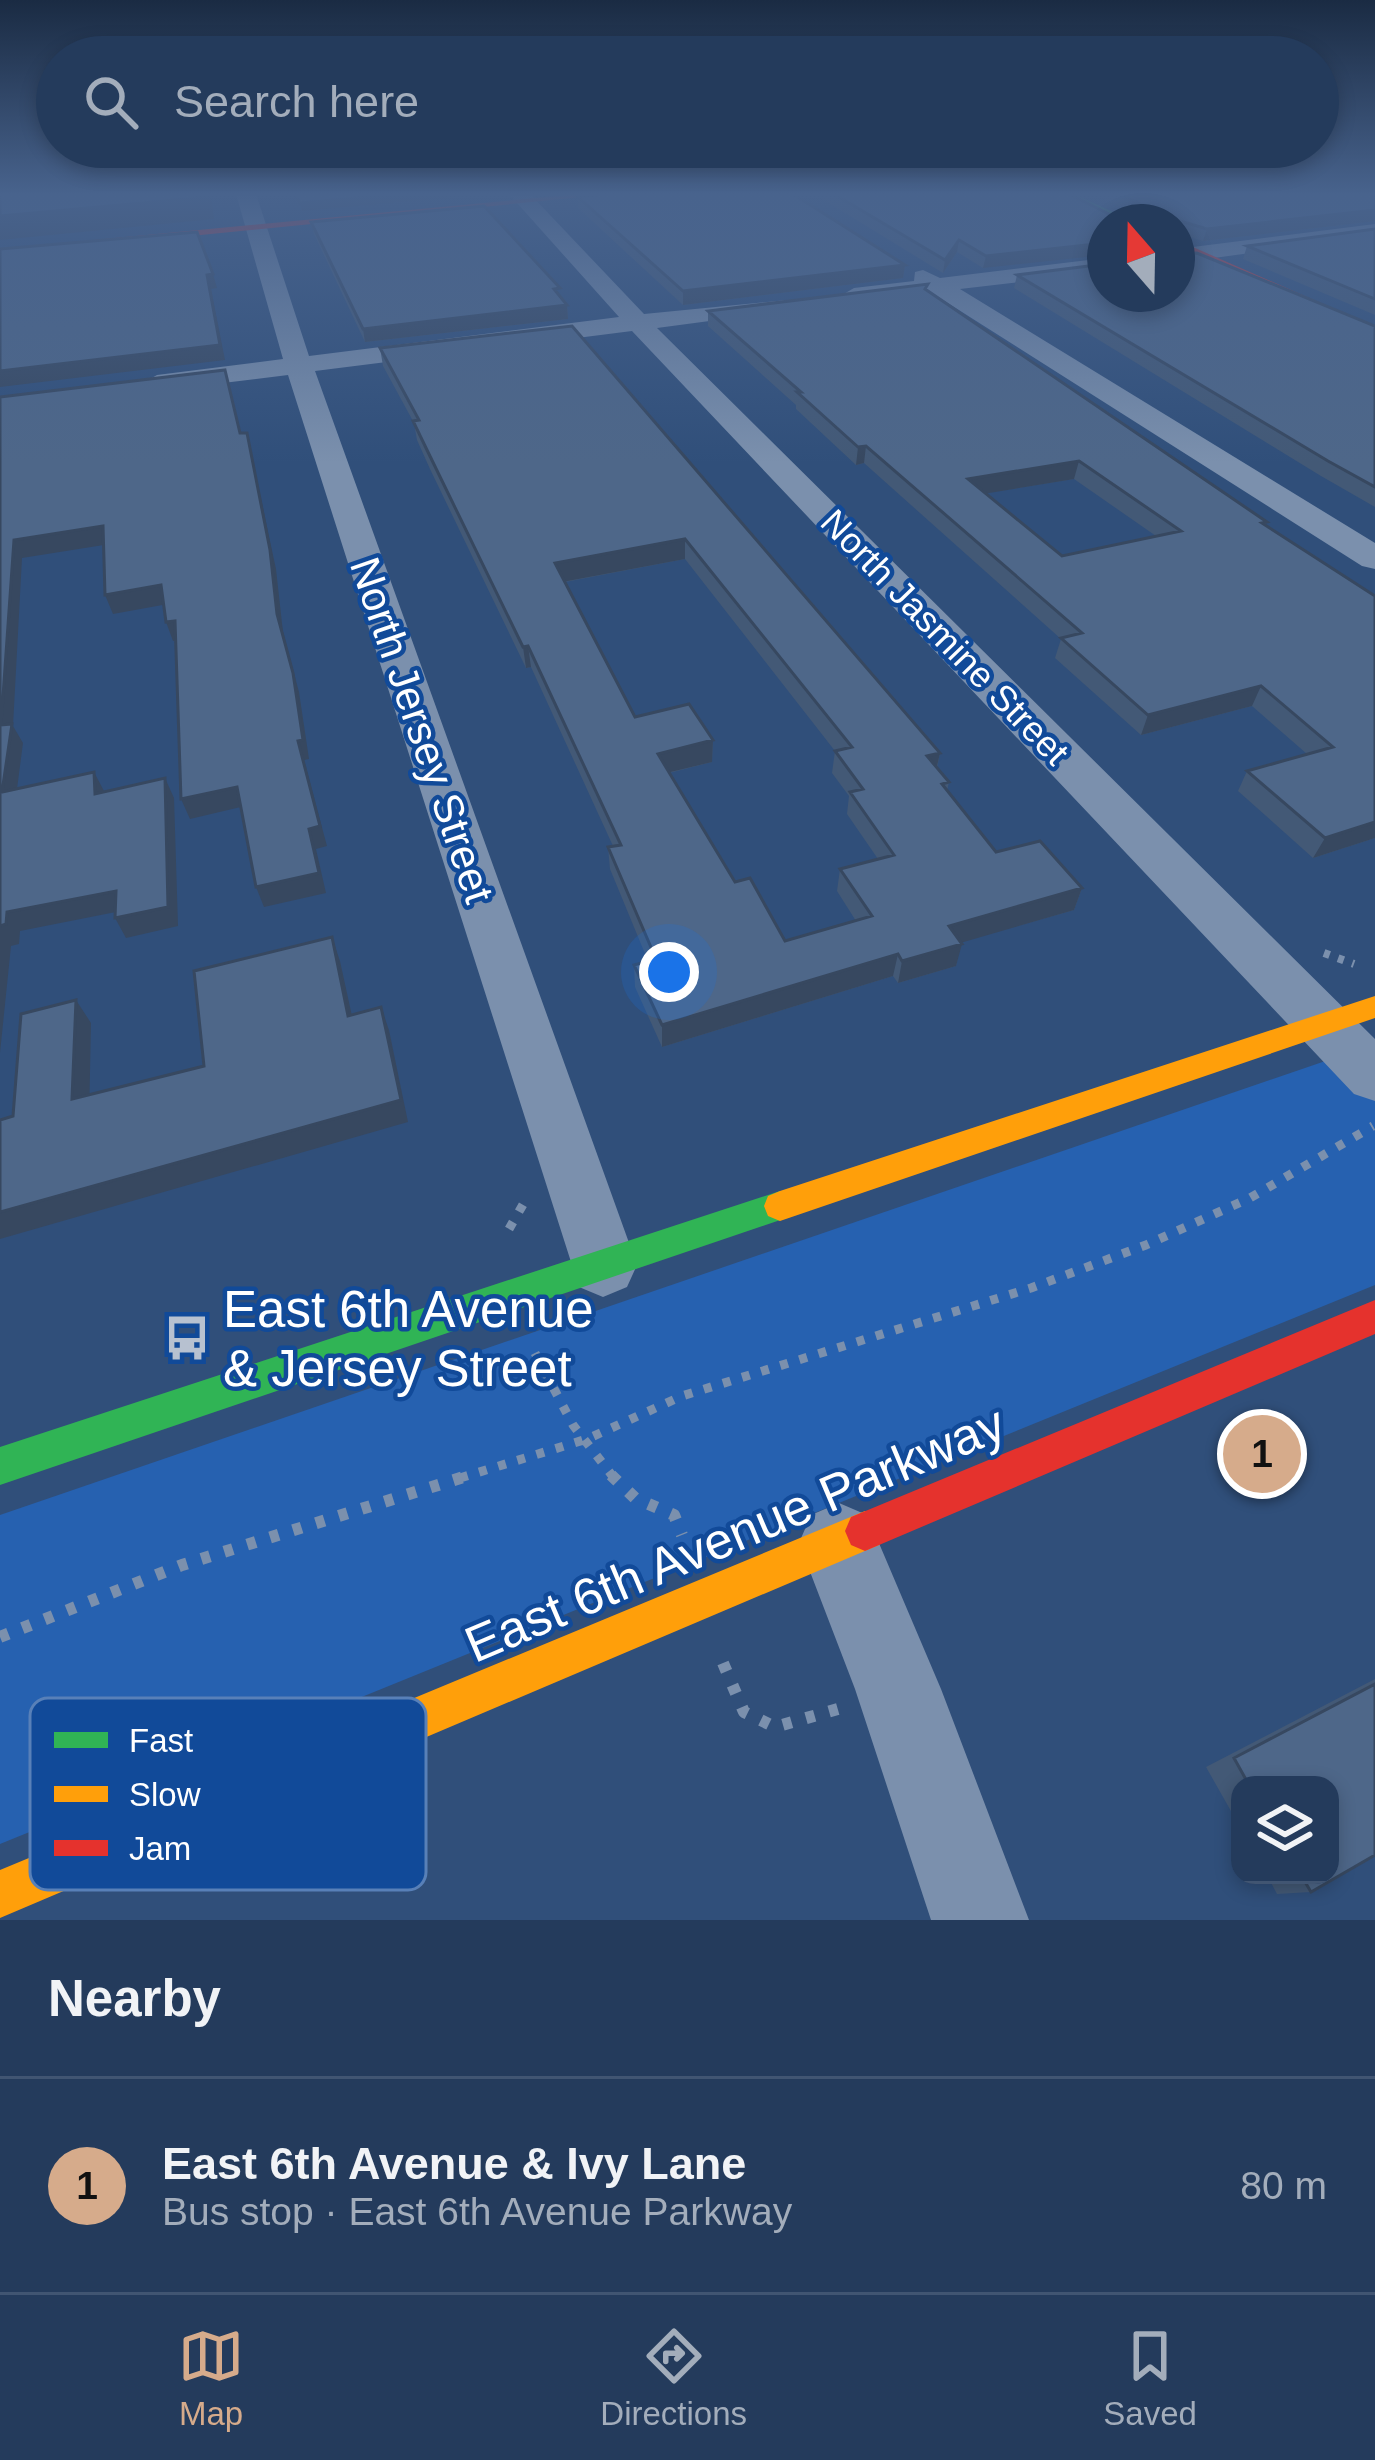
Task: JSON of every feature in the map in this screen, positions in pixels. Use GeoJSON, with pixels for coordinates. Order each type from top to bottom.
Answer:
{"type":"FeatureCollection","features":[{"type":"Feature","properties":{"kind":"street","name":"North Jersey Street"},"geometry":{"type":"LineString","coordinates":[[274,284],[603,1264]]}},
{"type":"Feature","properties":{"kind":"street","name":"North Jasmine Street"},"geometry":{"type":"LineString","coordinates":[[602,284],[1349,1016],[1375,1077]]}},
{"type":"Feature","properties":{"kind":"street"},"geometry":{"type":"LineString","coordinates":[[138,385],[947,284]]}},
{"type":"Feature","properties":{"kind":"street"},"geometry":{"type":"LineString","coordinates":[[1261,284],[1375,332]]}},
{"type":"Feature","properties":{"kind":"street"},"geometry":{"type":"LineString","coordinates":[[935,285],[1375,558]]}},
{"type":"Feature","properties":{"kind":"street"},"geometry":{"type":"LineString","coordinates":[[0,1466],[1349,1016]]}},
{"type":"Feature","properties":{"kind":"street","name":"East 6th Avenue Parkway"},"geometry":{"type":"LineString","coordinates":[[426,1716],[1375,1317]]}},
{"type":"Feature","properties":{"kind":"street"},"geometry":{"type":"LineString","coordinates":[[839,1544],[898,1689],[980,1920]]}},
{"type":"Feature","properties":{"kind":"street","name":"East 6th Avenue Parkway"},"geometry":{"type":"LineString","coordinates":[[0,1894],[30,1881]]}},
{"type":"Feature","properties":{"kind":"path"},"geometry":{"type":"LineString","coordinates":[[0,1637],[182,1565],[586,1439],[682,1396],[915,1327],[1146,1245],[1250,1198],[1375,1125]]}},
{"type":"Feature","properties":{"kind":"path"},"geometry":{"type":"LineString","coordinates":[[573,1173],[529,1196],[514,1214],[504,1247],[549,1391],[621,1487],[645,1506],[674,1515],[744,1712],[775,1727],[898,1689]]}},
{"type":"Feature","properties":{"kind":"shaded area"},"geometry":{"type":"Polygon","coordinates":[[[1375,1044],[1375,1285],[359,1698],[30,1698],[30,1832],[0,1844],[0,1515],[1375,1044]]]}},
{"type":"Feature","properties":{"kind":"building"},"geometry":{"type":"Polygon","coordinates":[[[0,284],[209,284],[220,345],[0,371],[0,284]]]}},
{"type":"Feature","properties":{"kind":"building"},"geometry":{"type":"Polygon","coordinates":[[[341,284],[556,284],[560,288],[554,289],[567,305],[363,329],[341,284]]]}},
{"type":"Feature","properties":{"kind":"building"},"geometry":{"type":"Polygon","coordinates":[[[675,284],[746,284],[683,291],[675,284]]]}},
{"type":"Feature","properties":{"kind":"building"},"geometry":{"type":"Polygon","coordinates":[[[928,284],[925,289],[1375,596],[1375,822],[1325,838],[1247,771],[1333,747],[1261,686],[1148,715],[1061,638],[1082,633],[866,446],[858,447],[708,311],[928,284]],[[1079,461],[968,479],[1062,556],[1181,531],[1079,461]]]}},
{"type":"Feature","properties":{"kind":"building"},"geometry":{"type":"Polygon","coordinates":[[[1031,284],[1087,284],[1087,312],[1195,312],[1195,284],[1272,284],[1375,326],[1375,487],[1328,461],[1031,284]]]}},
{"type":"Feature","properties":{"kind":"building"},"geometry":{"type":"Polygon","coordinates":[[[1338,284],[1375,284],[1375,299],[1338,284]]]}},
{"type":"Feature","properties":{"kind":"building"},"geometry":{"type":"Polygon","coordinates":[[[572,326],[940,753],[927,756],[949,782],[942,784],[996,852],[1040,841],[1082,888],[949,926],[962,944],[902,961],[898,954],[662,1025],[634,965],[656,959],[608,847],[621,845],[528,646],[523,647],[413,421],[419,420],[380,348],[572,326]],[[685,539],[555,563],[635,717],[689,704],[713,740],[658,754],[735,882],[750,878],[785,941],[872,916],[840,869],[894,855],[850,792],[863,789],[835,751],[852,747],[685,539]]]}},
{"type":"Feature","properties":{"kind":"building"},"geometry":{"type":"Polygon","coordinates":[[[225,370],[240,433],[247,433],[277,614],[293,673],[303,740],[298,741],[320,826],[309,829],[319,873],[256,887],[237,787],[181,799],[175,621],[166,622],[161,585],[105,595],[103,526],[14,540],[1,725],[12,724],[2,792],[94,772],[95,794],[165,778],[168,907],[115,918],[116,891],[7,912],[6,924],[0,926],[0,397],[225,370]]]}},
{"type":"Feature","properties":{"kind":"building"},"geometry":{"type":"Polygon","coordinates":[[[332,937],[348,1016],[381,1007],[401,1100],[0,1212],[0,1120],[13,1116],[21,1014],[76,1000],[72,1099],[204,1066],[194,971],[332,937]]]}},
{"type":"Feature","properties":{"kind":"building"},"geometry":{"type":"Polygon","coordinates":[[[1375,1684],[1375,1855],[1339,1876],[1339,1776],[1244,1776],[1234,1758],[1375,1684]]]}},
{"type":"Feature","properties":{"kind":"traffic: fast"},"geometry":{"type":"LineString","coordinates":[[0,1466],[780,1206]]}},
{"type":"Feature","properties":{"kind":"traffic: slow"},"geometry":{"type":"LineString","coordinates":[[780,1206],[1375,1007]]}},
{"type":"Feature","properties":{"kind":"traffic: slow"},"geometry":{"type":"LineString","coordinates":[[426,1715],[865,1531]]}},
{"type":"Feature","properties":{"kind":"traffic: slow"},"geometry":{"type":"LineString","coordinates":[[0,1894],[30,1881]]}},
{"type":"Feature","properties":{"kind":"traffic: jam"},"geometry":{"type":"LineString","coordinates":[[1267,284],[1375,332]]}},
{"type":"Feature","properties":{"kind":"traffic: jam"},"geometry":{"type":"LineString","coordinates":[[865,1531],[1375,1317]]}},
{"type":"Feature","properties":{"kind":"place","name":"East 6th Avenue & Jersey Street"},"geometry":{"type":"Point","coordinates":[187,1338]}},
{"type":"Feature","properties":{"kind":"place","name":"East 6th Avenue & Ivy Lane"},"geometry":{"type":"Point","coordinates":[1262,1454]}}]}
